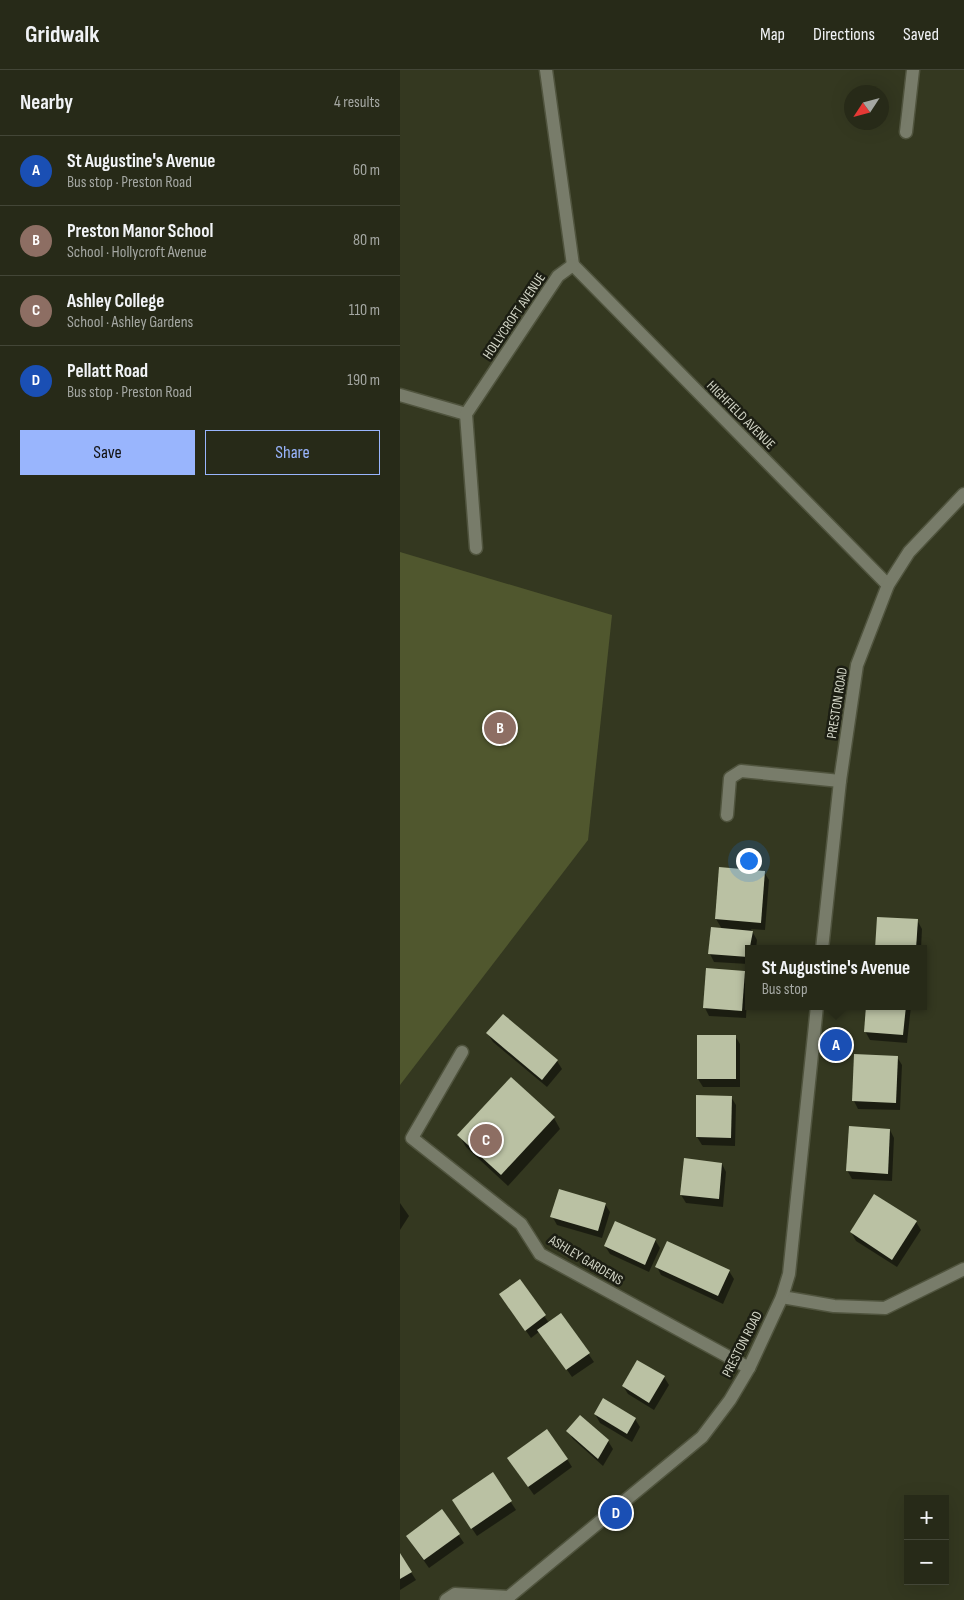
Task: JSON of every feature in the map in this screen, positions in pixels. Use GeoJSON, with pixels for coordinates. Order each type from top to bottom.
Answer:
{"type":"FeatureCollection","features":[{"type":"Feature","properties":{"kind":"street"},"geometry":{"type":"LineString","coordinates":[[546,70],[573,266]]}},
{"type":"Feature","properties":{"kind":"street"},"geometry":{"type":"LineString","coordinates":[[906,132],[913,70]]}},
{"type":"Feature","properties":{"kind":"street","name":"HOLLYCROFT AVENUE"},"geometry":{"type":"LineString","coordinates":[[466,414],[558,276],[573,266]]}},
{"type":"Feature","properties":{"kind":"street","name":"HIGHFIELD AVENUE"},"geometry":{"type":"LineString","coordinates":[[573,266],[888,585]]}},
{"type":"Feature","properties":{"kind":"street"},"geometry":{"type":"LineString","coordinates":[[400,395],[466,414],[476,548]]}},
{"type":"Feature","properties":{"kind":"street","name":"PRESTON ROAD"},"geometry":{"type":"LineString","coordinates":[[822,945],[840,781],[857,665],[888,585],[909,552],[964,494]]}},
{"type":"Feature","properties":{"kind":"street"},"geometry":{"type":"LineString","coordinates":[[727,815],[730,778],[741,771],[840,781]]}},
{"type":"Feature","properties":{"kind":"street","name":"PRESTON ROAD"},"geometry":{"type":"LineString","coordinates":[[446,1600],[455,1594],[507,1598],[702,1437],[730,1400],[749,1368],[782,1297],[789,1274],[817,1010]]}},
{"type":"Feature","properties":{"kind":"street","name":"ASHLEY GARDENS"},"geometry":{"type":"LineString","coordinates":[[462,1052],[412,1138],[521,1224],[540,1254],[749,1368]]}},
{"type":"Feature","properties":{"kind":"street"},"geometry":{"type":"LineString","coordinates":[[782,1297],[834,1306],[885,1308],[964,1269]]}},
{"type":"Feature","properties":{"kind":"green space"},"geometry":{"type":"Polygon","coordinates":[[[400,552],[612,615],[588,840],[400,1085],[400,552]]]}},
{"type":"Feature","properties":{"kind":"building"},"geometry":{"type":"Polygon","coordinates":[[[719,867],[765,871],[761,923],[715,919],[719,867]]]}},
{"type":"Feature","properties":{"kind":"building"},"geometry":{"type":"Polygon","coordinates":[[[877,917],[918,919],[916,945],[875,945],[877,917]]]}},
{"type":"Feature","properties":{"kind":"building"},"geometry":{"type":"Polygon","coordinates":[[[711,927],[753,931],[750,945],[745,945],[745,957],[708,954],[711,927]]]}},
{"type":"Feature","properties":{"kind":"building"},"geometry":{"type":"Polygon","coordinates":[[[706,968],[745,971],[742,1011],[703,1008],[706,968]]]}},
{"type":"Feature","properties":{"kind":"building"},"geometry":{"type":"Polygon","coordinates":[[[866,1010],[906,1010],[903,1035],[864,1032],[866,1010]]]}},
{"type":"Feature","properties":{"kind":"building"},"geometry":{"type":"Polygon","coordinates":[[[503,1014],[558,1060],[542,1080],[486,1033],[503,1014]]]}},
{"type":"Feature","properties":{"kind":"building"},"geometry":{"type":"Polygon","coordinates":[[[697,1035],[736,1035],[736,1079],[697,1079],[697,1035]]]}},
{"type":"Feature","properties":{"kind":"building"},"geometry":{"type":"Polygon","coordinates":[[[854,1054],[898,1056],[896,1103],[852,1101],[854,1054]]]}},
{"type":"Feature","properties":{"kind":"building"},"geometry":{"type":"Polygon","coordinates":[[[511,1077],[555,1117],[501,1175],[457,1135],[511,1077]]]}},
{"type":"Feature","properties":{"kind":"building"},"geometry":{"type":"Polygon","coordinates":[[[696,1095],[732,1096],[731,1138],[696,1137],[696,1095]]]}},
{"type":"Feature","properties":{"kind":"building"},"geometry":{"type":"Polygon","coordinates":[[[849,1126],[890,1129],[888,1174],[846,1171],[849,1126]]]}},
{"type":"Feature","properties":{"kind":"building"},"geometry":{"type":"Polygon","coordinates":[[[684,1158],[722,1163],[719,1199],[680,1195],[684,1158]]]}},
{"type":"Feature","properties":{"kind":"building"},"geometry":{"type":"Polygon","coordinates":[[[559,1189],[606,1203],[598,1231],[550,1217],[559,1189]]]}},
{"type":"Feature","properties":{"kind":"building"},"geometry":{"type":"Polygon","coordinates":[[[874,1194],[917,1221],[892,1260],[850,1232],[874,1194]]]}},
{"type":"Feature","properties":{"kind":"building"},"geometry":{"type":"Polygon","coordinates":[[[615,1221],[656,1239],[645,1265],[604,1246],[615,1221]]]}},
{"type":"Feature","properties":{"kind":"building"},"geometry":{"type":"Polygon","coordinates":[[[667,1241],[730,1270],[718,1296],[655,1267],[667,1241]]]}},
{"type":"Feature","properties":{"kind":"building"},"geometry":{"type":"Polygon","coordinates":[[[520,1279],[546,1315],[525,1331],[499,1294],[520,1279]]]}},
{"type":"Feature","properties":{"kind":"building"},"geometry":{"type":"Polygon","coordinates":[[[561,1313],[590,1353],[566,1370],[537,1330],[561,1313]]]}},
{"type":"Feature","properties":{"kind":"building"},"geometry":{"type":"Polygon","coordinates":[[[637,1360],[665,1376],[649,1403],[622,1386],[637,1360]]]}},
{"type":"Feature","properties":{"kind":"building"},"geometry":{"type":"Polygon","coordinates":[[[603,1398],[636,1418],[627,1434],[594,1414],[603,1398]]]}},
{"type":"Feature","properties":{"kind":"building"},"geometry":{"type":"Polygon","coordinates":[[[580,1415],[609,1440],[598,1459],[566,1431],[580,1415]]]}},
{"type":"Feature","properties":{"kind":"building"},"geometry":{"type":"Polygon","coordinates":[[[547,1429],[568,1459],[528,1487],[507,1458],[547,1429]]]}},
{"type":"Feature","properties":{"kind":"building"},"geometry":{"type":"Polygon","coordinates":[[[493,1472],[512,1501],[471,1529],[452,1500],[493,1472]]]}},
{"type":"Feature","properties":{"kind":"building"},"geometry":{"type":"Polygon","coordinates":[[[442,1509],[460,1534],[424,1560],[406,1536],[442,1509]]]}},
{"type":"Feature","properties":{"kind":"building"},"geometry":{"type":"Polygon","coordinates":[[[400,1553],[412,1572],[400,1579],[400,1553]]]}},
{"type":"Feature","properties":{"kind":"place","name":"Preston Manor School"},"geometry":{"type":"Point","coordinates":[500,728]}},
{"type":"Feature","properties":{"kind":"place","name":"St Augustine's Avenue"},"geometry":{"type":"Point","coordinates":[836,1045]}},
{"type":"Feature","properties":{"kind":"place","name":"Ashley College"},"geometry":{"type":"Point","coordinates":[486,1140]}},
{"type":"Feature","properties":{"kind":"place","name":"Pellatt Road"},"geometry":{"type":"Point","coordinates":[616,1513]}}]}
